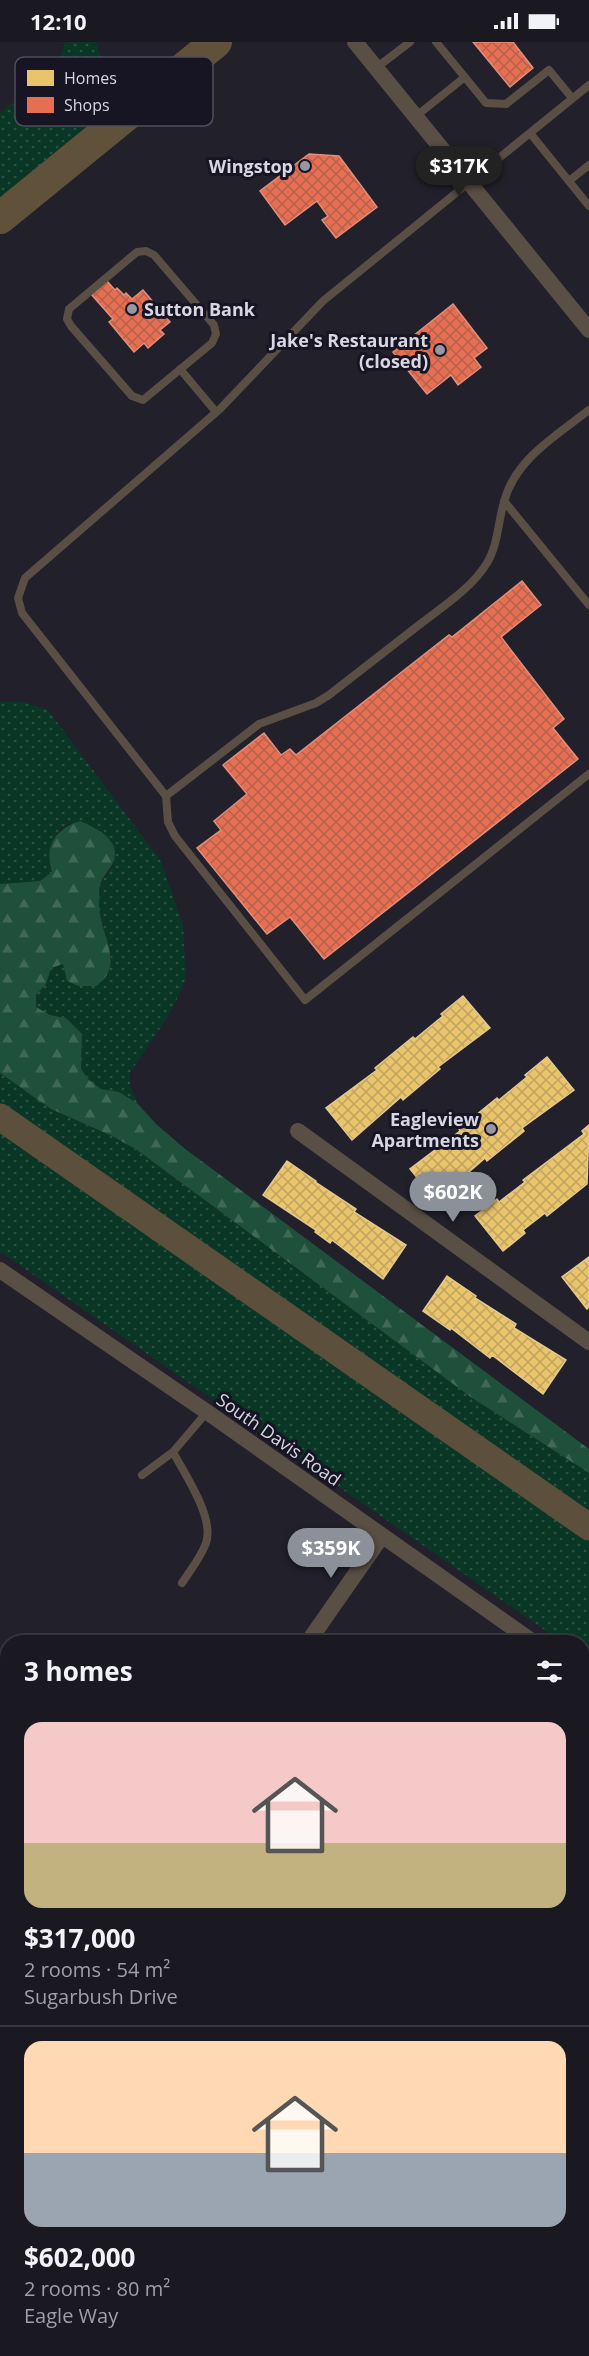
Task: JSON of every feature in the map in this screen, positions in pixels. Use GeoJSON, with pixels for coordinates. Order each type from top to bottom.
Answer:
{"type":"FeatureCollection","features":[{"type":"Feature","properties":{"kind":"highway"},"geometry":{"type":"LineString","coordinates":[[198,57],[216,42]]}},
{"type":"Feature","properties":{"kind":"highway"},"geometry":{"type":"LineString","coordinates":[[0,218],[113,126]]}},
{"type":"Feature","properties":{"kind":"main road"},"geometry":{"type":"LineString","coordinates":[[0,1117],[589,1527]]}},
{"type":"Feature","properties":{"kind":"street"},"geometry":{"type":"LineString","coordinates":[[355,42],[589,330]]}},
{"type":"Feature","properties":{"kind":"street"},"geometry":{"type":"LineString","coordinates":[[298,1131],[589,1342]]}},
{"type":"Feature","properties":{"kind":"street","name":"South Davis Road"},"geometry":{"type":"LineString","coordinates":[[0,1270],[207,1412],[522,1635]]}},
{"type":"Feature","properties":{"kind":"street"},"geometry":{"type":"LineString","coordinates":[[313,1635],[382,1536]]}},
{"type":"Feature","properties":{"kind":"lane"},"geometry":{"type":"LineString","coordinates":[[376,68],[410,42]]}},
{"type":"Feature","properties":{"kind":"lane"},"geometry":{"type":"LineString","coordinates":[[436,42],[486,103],[506,104],[549,70],[572,98]]}},
{"type":"Feature","properties":{"kind":"lane"},"geometry":{"type":"LineString","coordinates":[[415,117],[465,77]]}},
{"type":"Feature","properties":{"kind":"lane"},"geometry":{"type":"LineString","coordinates":[[589,85],[323,301],[216,412],[25,578],[18,598],[22,613],[166,796],[168,822],[175,836],[305,1000],[589,774]]}},
{"type":"Feature","properties":{"kind":"lane"},"geometry":{"type":"LineString","coordinates":[[530,133],[589,206]]}},
{"type":"Feature","properties":{"kind":"lane"},"geometry":{"type":"LineString","coordinates":[[569,181],[589,165]]}},
{"type":"Feature","properties":{"kind":"lane"},"geometry":{"type":"LineString","coordinates":[[146,251],[154,255],[214,325],[216,334],[212,343],[180,369],[143,400],[137,400],[71,326],[67,319],[69,309],[137,252],[146,251]]}},
{"type":"Feature","properties":{"kind":"lane"},"geometry":{"type":"LineString","coordinates":[[180,369],[216,412]]}},
{"type":"Feature","properties":{"kind":"lane"},"geometry":{"type":"LineString","coordinates":[[166,796],[259,724],[316,703],[329,695],[476,578],[487,564],[493,550],[504,501],[518,471],[531,456],[589,410]]}},
{"type":"Feature","properties":{"kind":"lane"},"geometry":{"type":"LineString","coordinates":[[504,501],[589,605]]}},
{"type":"Feature","properties":{"kind":"lane"},"geometry":{"type":"LineString","coordinates":[[142,1475],[173,1452],[207,1412]]}},
{"type":"Feature","properties":{"kind":"lane"},"geometry":{"type":"LineString","coordinates":[[173,1452],[199,1502],[208,1533],[206,1542],[182,1583]]}},
{"type":"Feature","properties":{"kind":"green space"},"geometry":{"type":"Polygon","coordinates":[[[65,42],[96,42],[101,57],[59,57],[65,42]]]}},
{"type":"Feature","properties":{"kind":"green space"},"geometry":{"type":"Polygon","coordinates":[[[15,101],[15,126],[108,126],[0,213],[0,112],[15,101]]]}},
{"type":"Feature","properties":{"kind":"green space"},"geometry":{"type":"Polygon","coordinates":[[[0,702],[23,702],[48,710],[161,861],[183,925],[186,979],[172,1010],[130,1073],[130,1086],[138,1104],[119,1092],[101,1089],[89,1080],[81,1069],[82,1034],[66,1018],[50,1015],[36,1007],[36,995],[46,983],[50,968],[63,964],[112,961],[99,912],[100,884],[115,862],[80,821],[64,827],[55,837],[49,854],[52,872],[40,881],[0,884],[0,702]]]}},
{"type":"Feature","properties":{"kind":"green space"},"geometry":{"type":"Polygon","coordinates":[[[80,821],[99,830],[111,841],[115,851],[114,861],[101,882],[99,891],[100,916],[109,948],[110,969],[105,978],[96,986],[78,986],[67,981],[63,964],[51,968],[46,984],[36,995],[36,1007],[50,1015],[66,1018],[82,1034],[81,1069],[89,1080],[101,1089],[119,1092],[138,1104],[156,1124],[184,1148],[589,1449],[589,1473],[472,1398],[137,1150],[112,1136],[51,1109],[0,1073],[0,884],[40,881],[52,872],[49,854],[54,840],[64,829],[80,821]]]}},
{"type":"Feature","properties":{"kind":"green space"},"geometry":{"type":"Polygon","coordinates":[[[0,1073],[51,1109],[112,1136],[137,1150],[472,1398],[589,1473],[589,1523],[0,1112],[0,1073]]]}},
{"type":"Feature","properties":{"kind":"green space"},"geometry":{"type":"Polygon","coordinates":[[[0,1123],[589,1532],[589,1635],[552,1635],[2,1253],[0,1255],[0,1123]]]}},
{"type":"Feature","properties":{"kind":"building: Homes","name":"Eagleview Apartments"},"geometry":{"type":"Polygon","coordinates":[[[463,996],[490,1028],[438,1067],[440,1069],[403,1100],[401,1097],[352,1140],[326,1108],[377,1070],[375,1068],[413,1037],[415,1039],[463,996]]]}},
{"type":"Feature","properties":{"kind":"building: Homes","name":"Eagleview Apartments"},"geometry":{"type":"Polygon","coordinates":[[[547,1057],[574,1090],[522,1128],[524,1131],[487,1161],[485,1158],[436,1201],[410,1169],[460,1131],[459,1129],[497,1098],[499,1100],[547,1057]]]}},
{"type":"Feature","properties":{"kind":"building: Homes","name":"Eagleview Apartments"},"geometry":{"type":"Polygon","coordinates":[[[589,1125],[587,1184],[547,1216],[545,1213],[523,1230],[525,1233],[503,1251],[475,1216],[497,1199],[499,1202],[525,1182],[523,1180],[584,1134],[582,1131],[589,1125]]]}},
{"type":"Feature","properties":{"kind":"building: Homes"},"geometry":{"type":"Polygon","coordinates":[[[287,1161],[356,1209],[354,1212],[406,1245],[383,1279],[332,1240],[330,1243],[315,1232],[316,1230],[263,1195],[287,1161]]]}},
{"type":"Feature","properties":{"kind":"building: Homes"},"geometry":{"type":"Polygon","coordinates":[[[589,1257],[589,1307],[587,1309],[562,1277],[589,1257]]]}},
{"type":"Feature","properties":{"kind":"building: Homes"},"geometry":{"type":"Polygon","coordinates":[[[447,1276],[476,1296],[475,1298],[516,1324],[514,1328],[566,1360],[543,1394],[492,1355],[490,1358],[451,1328],[450,1330],[423,1311],[447,1276]]]}},
{"type":"Feature","properties":{"kind":"building: Shops"},"geometry":{"type":"Polygon","coordinates":[[[473,42],[513,42],[533,68],[510,87],[473,42]]]}},
{"type":"Feature","properties":{"kind":"building: Shops"},"geometry":{"type":"Polygon","coordinates":[[[309,154],[339,156],[377,207],[336,238],[322,220],[328,216],[317,201],[285,225],[260,191],[309,154]]]}},
{"type":"Feature","properties":{"kind":"building: Shops","name":"Sutton Bank"},"geometry":{"type":"Polygon","coordinates":[[[107,281],[115,290],[117,288],[132,299],[143,290],[170,322],[160,330],[164,334],[148,348],[144,343],[134,352],[109,322],[113,319],[91,294],[107,281]]]}},
{"type":"Feature","properties":{"kind":"building: Shops","name":"Jake's Restaurant (closed)"},"geometry":{"type":"Polygon","coordinates":[[[453,304],[487,348],[474,358],[481,367],[458,385],[451,375],[427,394],[393,352],[453,304]]]}},
{"type":"Feature","properties":{"kind":"building: Shops"},"geometry":{"type":"Polygon","coordinates":[[[522,581],[541,605],[501,637],[564,719],[553,728],[578,759],[324,959],[290,917],[267,934],[197,848],[221,830],[214,821],[247,794],[223,765],[264,733],[281,755],[290,749],[296,755],[522,581]]]}},
{"type":"Feature","properties":{"kind":"place","name":"Wingstop"},"geometry":{"type":"Point","coordinates":[305,166]}},
{"type":"Feature","properties":{"kind":"place","name":"Sutton Bank"},"geometry":{"type":"Point","coordinates":[132,309]}},
{"type":"Feature","properties":{"kind":"place","name":"Jake's Restaurant (closed)"},"geometry":{"type":"Point","coordinates":[440,350]}},
{"type":"Feature","properties":{"kind":"place","name":"Eagleview Apartments"},"geometry":{"type":"Point","coordinates":[491,1129]}}]}
